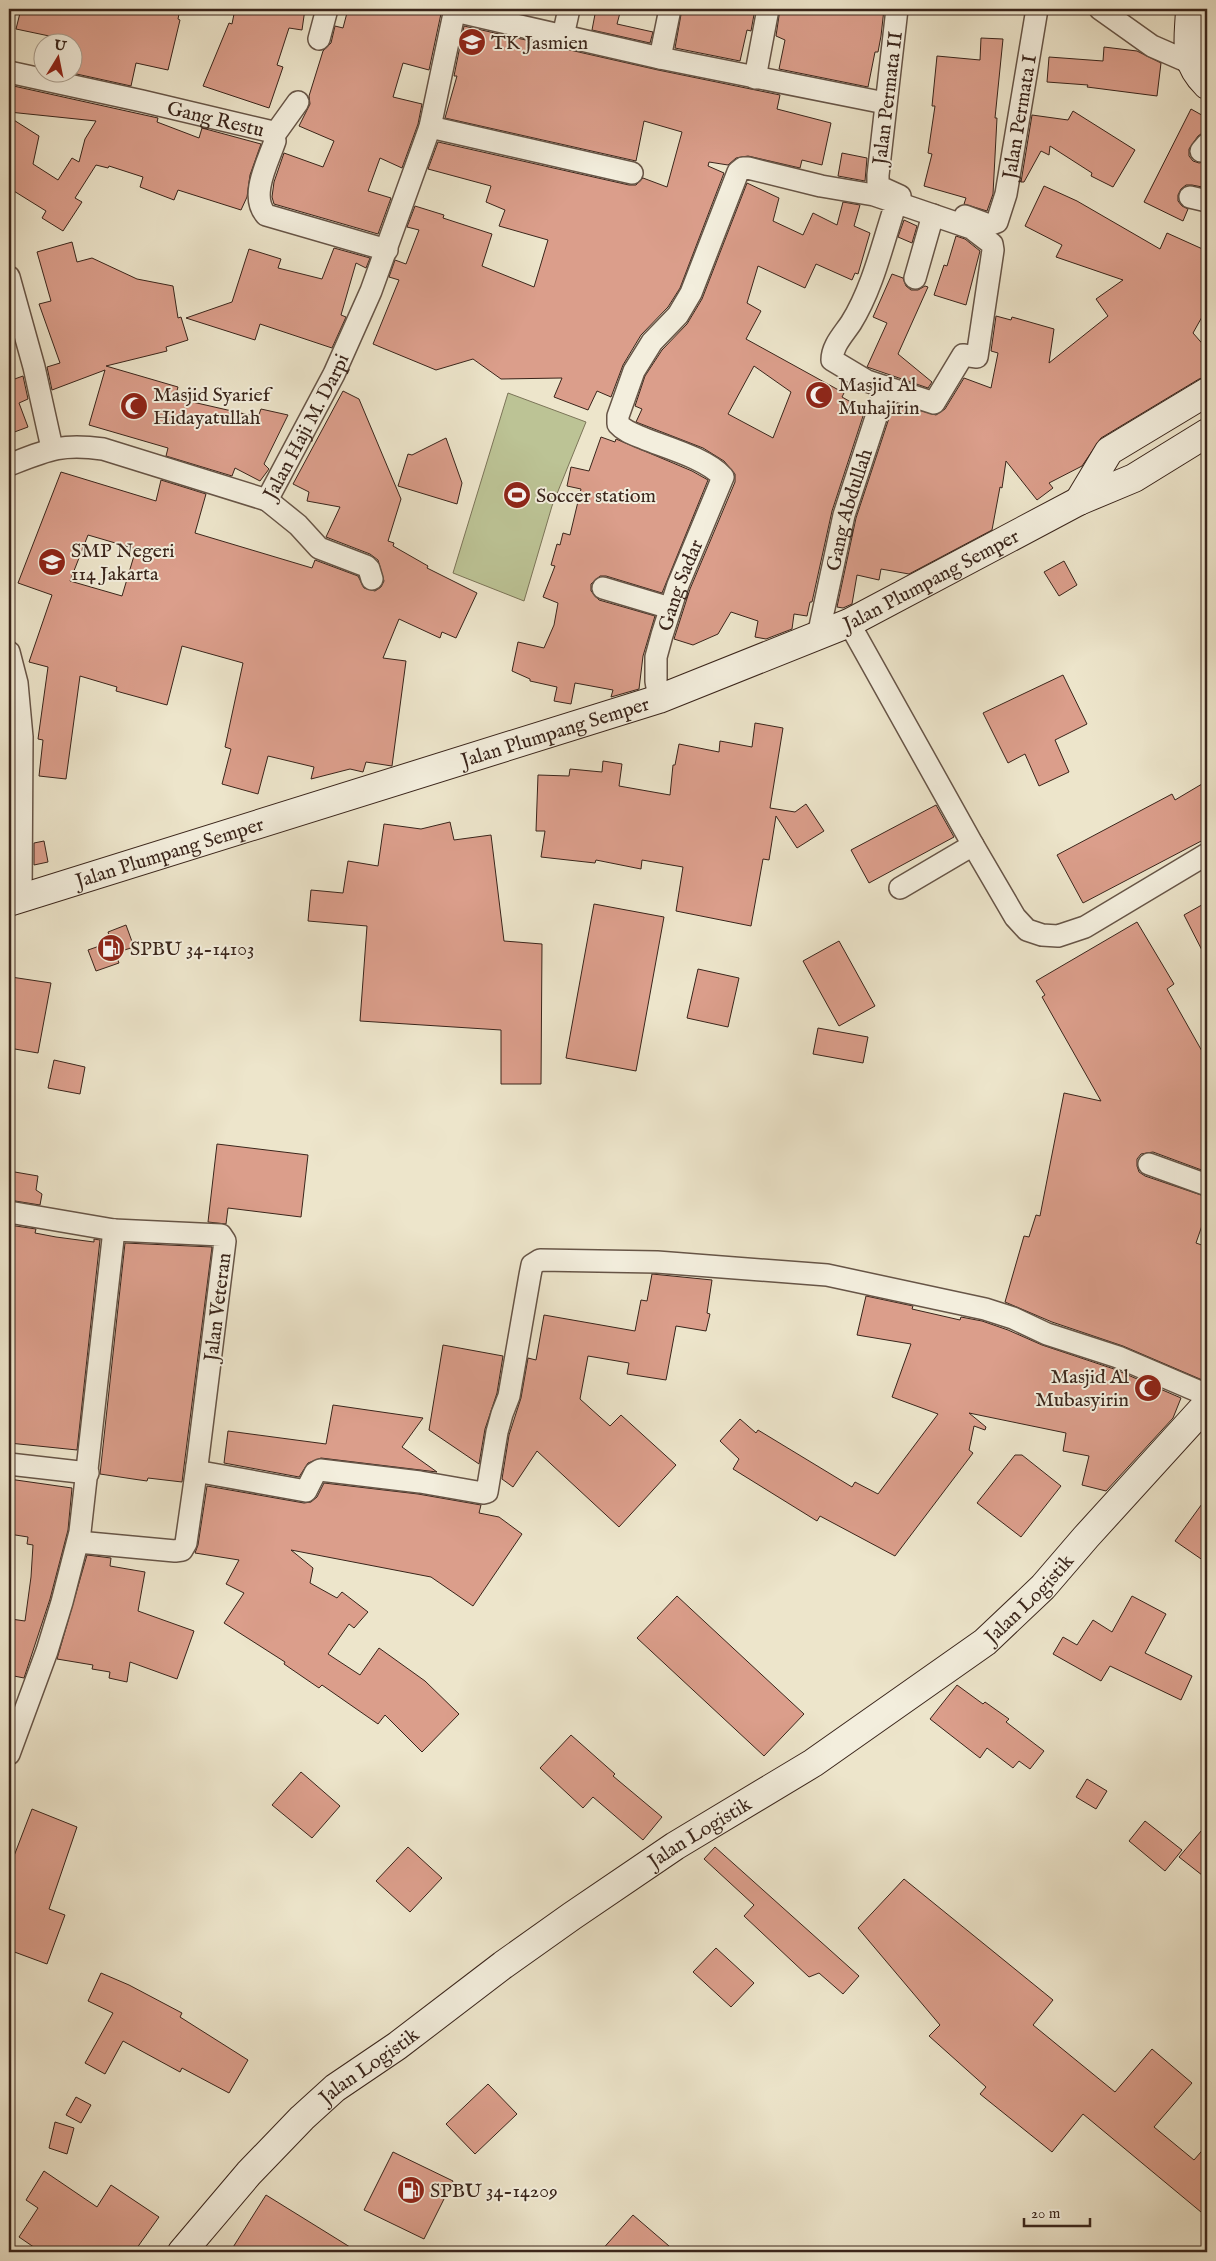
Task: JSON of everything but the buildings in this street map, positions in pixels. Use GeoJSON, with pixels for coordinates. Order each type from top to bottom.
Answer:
{"type":"FeatureCollection","features":[{"type":"Feature","properties":{"kind":"main road"},"geometry":{"type":"LineString","coordinates":[[1190,9],[1189,51],[1191,63],[1195,73],[1207,85]]}},
{"type":"Feature","properties":{"kind":"main road"},"geometry":{"type":"LineString","coordinates":[[1079,501],[1109,451],[1207,392]]}},
{"type":"Feature","properties":{"kind":"main road","name":"Jalan Plumpang Semper"},"geometry":{"type":"LineString","coordinates":[[15,900],[284,818],[659,699],[848,623],[1079,501],[1134,478],[1207,433]]}},
{"type":"Feature","properties":{"kind":"main road","name":"Jalan Logistik"},"geometry":{"type":"LineString","coordinates":[[182,2252],[249,2173],[302,2118],[335,2088],[396,2046],[503,1965],[579,1911],[675,1846],[813,1763],[986,1642],[1043,1587],[1207,1404]]}},
{"type":"Feature","properties":{"kind":"street"},"geometry":{"type":"LineString","coordinates":[[319,39],[327,9]]}},
{"type":"Feature","properties":{"kind":"street"},"geometry":{"type":"LineString","coordinates":[[563,36],[569,9]]}},
{"type":"Feature","properties":{"kind":"street"},"geometry":{"type":"LineString","coordinates":[[660,58],[670,9]]}},
{"type":"Feature","properties":{"kind":"street"},"geometry":{"type":"LineString","coordinates":[[755,78],[768,9]]}},
{"type":"Feature","properties":{"kind":"street","name":"Jalan Permata II"},"geometry":{"type":"LineString","coordinates":[[878,186],[885,103],[897,9]]}},
{"type":"Feature","properties":{"kind":"street","name":"Jalan Permata I"},"geometry":{"type":"LineString","coordinates":[[878,186],[889,192],[989,225],[996,222],[1006,194],[1037,9]]}},
{"type":"Feature","properties":{"kind":"street"},"geometry":{"type":"LineString","coordinates":[[1100,9],[1152,46],[1191,63]]}},
{"type":"Feature","properties":{"kind":"street"},"geometry":{"type":"LineString","coordinates":[[455,10],[660,58],[885,103]]}},
{"type":"Feature","properties":{"kind":"street","name":"Jalan Haji M. Darpi"},"geometry":{"type":"LineString","coordinates":[[9,465],[52,448],[78,445],[103,449],[267,500],[334,374],[372,291],[430,127],[455,10]]}},
{"type":"Feature","properties":{"kind":"street","name":"Gang Restu"},"geometry":{"type":"LineString","coordinates":[[9,72],[142,101],[275,134],[275,141],[258,194],[261,209],[266,215],[387,250]]}},
{"type":"Feature","properties":{"kind":"street"},"geometry":{"type":"LineString","coordinates":[[275,134],[298,102]]}},
{"type":"Feature","properties":{"kind":"street"},"geometry":{"type":"LineString","coordinates":[[430,127],[632,173]]}},
{"type":"Feature","properties":{"kind":"street","name":"Gang Sadar"},"geometry":{"type":"LineString","coordinates":[[659,699],[656,681],[656,656],[678,585],[723,477],[718,471],[680,452],[628,432],[618,424],[618,416],[634,371],[652,342],[678,315],[692,293],[738,172],[743,168],[821,186],[874,195],[896,203]]}},
{"type":"Feature","properties":{"kind":"street"},"geometry":{"type":"LineString","coordinates":[[896,203],[932,215],[971,228],[987,239],[993,247],[977,357],[963,355],[934,403],[866,381],[832,360],[832,351],[852,322],[865,295],[896,203]]}},
{"type":"Feature","properties":{"kind":"street"},"geometry":{"type":"LineString","coordinates":[[915,278],[932,215]]}},
{"type":"Feature","properties":{"kind":"street"},"geometry":{"type":"LineString","coordinates":[[9,276],[15,316],[52,448]]}},
{"type":"Feature","properties":{"kind":"street","name":"Gang Abdullah"},"geometry":{"type":"LineString","coordinates":[[818,636],[844,515],[886,387]]}},
{"type":"Feature","properties":{"kind":"street"},"geometry":{"type":"LineString","coordinates":[[267,500],[298,525],[319,548],[366,566],[372,579]]}},
{"type":"Feature","properties":{"kind":"street"},"geometry":{"type":"LineString","coordinates":[[603,588],[670,608]]}},
{"type":"Feature","properties":{"kind":"street"},"geometry":{"type":"LineString","coordinates":[[848,623],[973,845],[1015,916],[1027,930],[1042,935],[1058,936],[1084,927],[1207,854]]}},
{"type":"Feature","properties":{"kind":"street"},"geometry":{"type":"LineString","coordinates":[[9,652],[17,682],[22,737],[15,900]]}},
{"type":"Feature","properties":{"kind":"street"},"geometry":{"type":"LineString","coordinates":[[900,888],[973,845]]}},
{"type":"Feature","properties":{"kind":"street"},"geometry":{"type":"LineString","coordinates":[[1148,1164],[1207,1185]]}},
{"type":"Feature","properties":{"kind":"street","name":"Jalan Veteran"},"geometry":{"type":"LineString","coordinates":[[9,1212],[114,1230],[222,1235],[224,1239],[199,1469]]}},
{"type":"Feature","properties":{"kind":"street"},"geometry":{"type":"LineString","coordinates":[[11,1741],[47,1651],[78,1542],[88,1473],[114,1230]]}},
{"type":"Feature","properties":{"kind":"street"},"geometry":{"type":"LineString","coordinates":[[78,1542],[175,1551],[182,1550],[186,1543],[199,1469],[306,1491],[315,1473],[320,1470],[420,1482],[483,1493],[487,1492],[500,1423],[509,1396],[532,1265],[540,1260],[657,1262],[837,1277],[985,1308],[1013,1318],[1047,1334],[1118,1357],[1207,1395]]}},
{"type":"Feature","properties":{"kind":"street"},"geometry":{"type":"LineString","coordinates":[[9,1464],[88,1473]]}},
{"type":"Feature","properties":{"kind":"green space","name":"Soccer statiom"},"geometry":{"type":"Polygon","coordinates":[[[508,393],[586,422],[552,506],[524,601],[453,573],[508,393]]]}},
{"type":"Feature","properties":{"kind":"place","name":"TK Jasmien"},"geometry":{"type":"Point","coordinates":[472,42]}},
{"type":"Feature","properties":{"kind":"place","name":"Masjid Al Muhajirin"},"geometry":{"type":"Point","coordinates":[819,395]}},
{"type":"Feature","properties":{"kind":"place","name":"Masjid Syarief Hidayatullah"},"geometry":{"type":"Point","coordinates":[134,406]}},
{"type":"Feature","properties":{"kind":"place","name":"Soccer statiom"},"geometry":{"type":"Point","coordinates":[517,495]}},
{"type":"Feature","properties":{"kind":"place","name":"SMP Negeri 114 Jakarta"},"geometry":{"type":"Point","coordinates":[52,562]}},
{"type":"Feature","properties":{"kind":"place","name":"SPBU 34-14103"},"geometry":{"type":"Point","coordinates":[111,948]}},
{"type":"Feature","properties":{"kind":"place","name":"Masjid Al Mubasyirin"},"geometry":{"type":"Point","coordinates":[1148,1388]}},
{"type":"Feature","properties":{"kind":"place","name":"SPBU 34-14209"},"geometry":{"type":"Point","coordinates":[411,2190]}}]}
